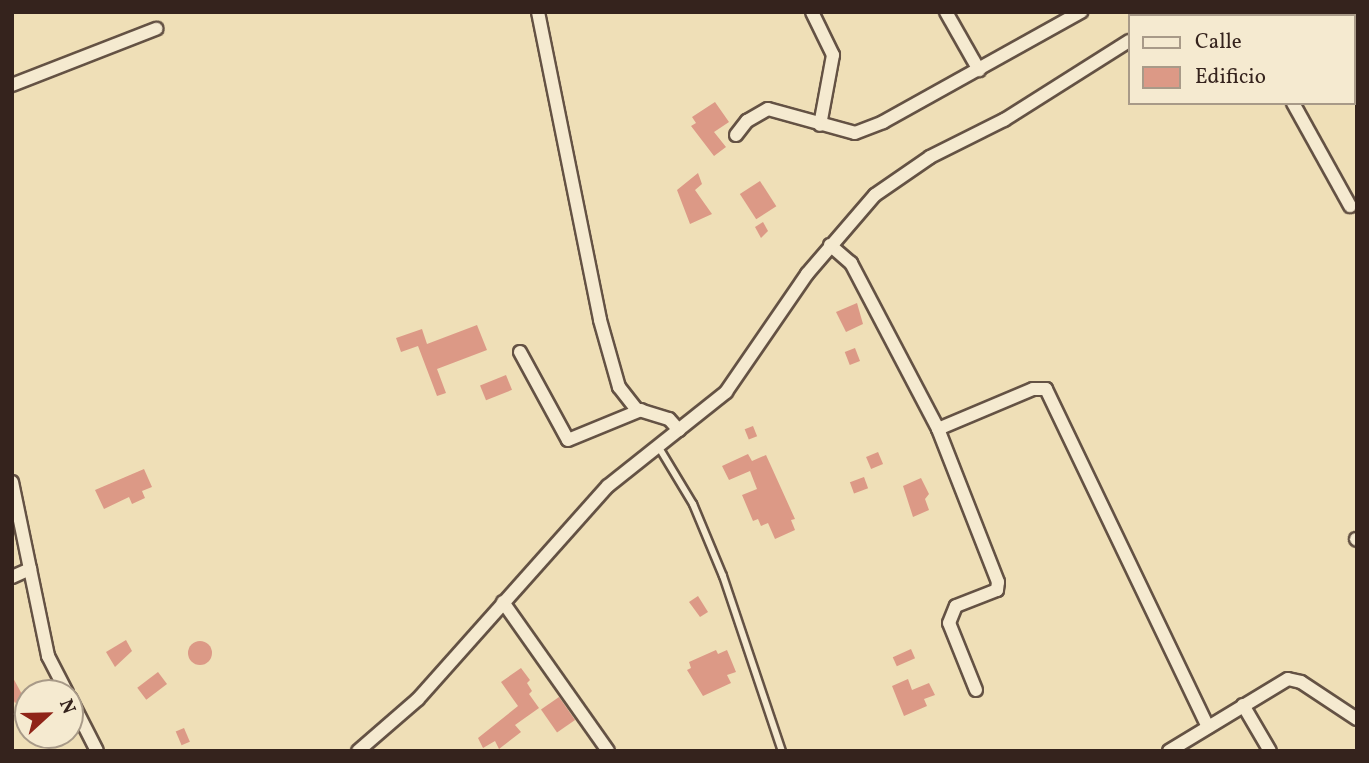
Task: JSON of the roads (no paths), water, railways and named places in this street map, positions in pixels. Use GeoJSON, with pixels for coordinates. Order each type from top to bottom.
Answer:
{"type":"FeatureCollection","features":[{"type":"Feature","properties":{"kind":"street"},"geometry":{"type":"LineString","coordinates":[[538,12],[610,357],[627,401],[641,410],[669,419],[679,430]]}},
{"type":"Feature","properties":{"kind":"street"},"geometry":{"type":"LineString","coordinates":[[812,12],[833,55],[820,125]]}},
{"type":"Feature","properties":{"kind":"street"},"geometry":{"type":"LineString","coordinates":[[946,12],[979,70]]}},
{"type":"Feature","properties":{"kind":"street"},"geometry":{"type":"LineString","coordinates":[[736,135],[747,121],[768,109],[855,133],[979,70],[1081,12]]}},
{"type":"Feature","properties":{"kind":"street"},"geometry":{"type":"LineString","coordinates":[[12,85],[156,29]]}},
{"type":"Feature","properties":{"kind":"street"},"geometry":{"type":"LineString","coordinates":[[358,751],[418,699],[608,486],[726,392],[748,366],[831,245],[875,195],[929,157],[1004,120],[1128,42]]}},
{"type":"Feature","properties":{"kind":"street"},"geometry":{"type":"LineString","coordinates":[[1294,105],[1350,206]]}},
{"type":"Feature","properties":{"kind":"street"},"geometry":{"type":"LineString","coordinates":[[831,245],[851,263],[937,429],[998,582],[997,590],[956,606],[948,622],[976,690]]}},
{"type":"Feature","properties":{"kind":"street"},"geometry":{"type":"LineString","coordinates":[[520,352],[568,440],[641,410]]}},
{"type":"Feature","properties":{"kind":"street"},"geometry":{"type":"LineString","coordinates":[[937,429],[1033,388],[1046,389],[1054,397],[1208,727]]}},
{"type":"Feature","properties":{"kind":"street"},"geometry":{"type":"LineString","coordinates":[[12,482],[48,656],[60,679]]}},
{"type":"Feature","properties":{"kind":"street"},"geometry":{"type":"LineString","coordinates":[[12,577],[30,569]]}},
{"type":"Feature","properties":{"kind":"street"},"geometry":{"type":"LineString","coordinates":[[503,602],[608,751]]}},
{"type":"Feature","properties":{"kind":"street"},"geometry":{"type":"LineString","coordinates":[[1169,751],[1288,679],[1301,682],[1357,719]]}},
{"type":"Feature","properties":{"kind":"street"},"geometry":{"type":"LineString","coordinates":[[1243,705],[1270,751]]}},
{"type":"Feature","properties":{"kind":"street"},"geometry":{"type":"LineString","coordinates":[[84,725],[97,751]]}},
{"type":"Feature","properties":{"kind":"lane"},"geometry":{"type":"LineString","coordinates":[[658,446],[693,504],[723,576],[782,751]]}}]}
